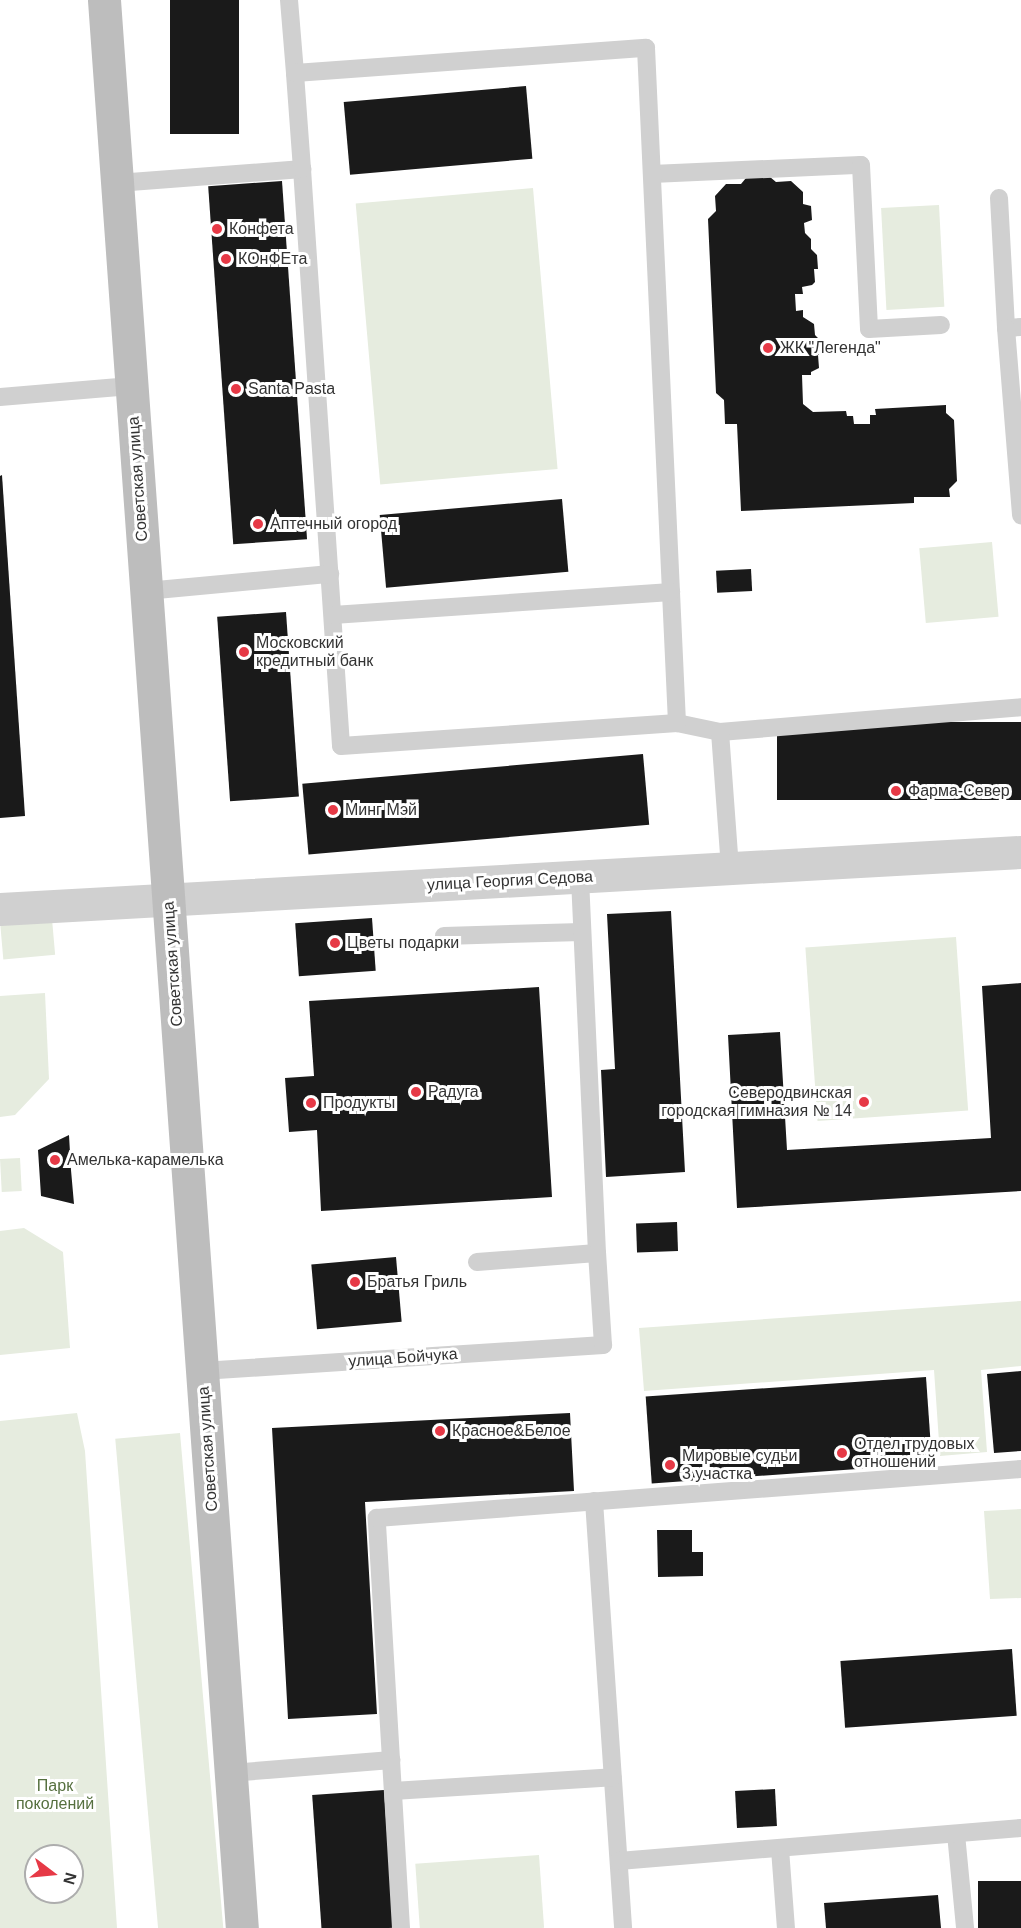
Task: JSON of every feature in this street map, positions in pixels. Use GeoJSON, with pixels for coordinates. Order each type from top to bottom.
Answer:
{"type":"FeatureCollection","features":[{"type":"Feature","properties":{"kind":"street","name":"Советская улица"},"geometry":{"type":"LineString","coordinates":[[104,0],[242,1928]]}},
{"type":"Feature","properties":{"kind":"street","name":"улица Георгия Седова"},"geometry":{"type":"LineString","coordinates":[[0,909],[1021,852]]}},
{"type":"Feature","properties":{"kind":"lane"},"geometry":{"type":"LineString","coordinates":[[289,0],[341,746],[677,723],[720,732],[1021,707]]}},
{"type":"Feature","properties":{"kind":"lane"},"geometry":{"type":"LineString","coordinates":[[295,73],[646,48],[677,723]]}},
{"type":"Feature","properties":{"kind":"lane"},"geometry":{"type":"LineString","coordinates":[[652,174],[861,165],[869,329],[941,325]]}},
{"type":"Feature","properties":{"kind":"lane"},"geometry":{"type":"LineString","coordinates":[[117,183],[302,169]]}},
{"type":"Feature","properties":{"kind":"lane"},"geometry":{"type":"LineString","coordinates":[[999,198],[1014,327],[1021,515]]}},
{"type":"Feature","properties":{"kind":"lane"},"geometry":{"type":"LineString","coordinates":[[0,397],[131,386]]}},
{"type":"Feature","properties":{"kind":"lane"},"geometry":{"type":"LineString","coordinates":[[146,591],[330,574]]}},
{"type":"Feature","properties":{"kind":"lane"},"geometry":{"type":"LineString","coordinates":[[333,615],[671,592]]}},
{"type":"Feature","properties":{"kind":"lane"},"geometry":{"type":"LineString","coordinates":[[720,732],[730,868]]}},
{"type":"Feature","properties":{"kind":"lane"},"geometry":{"type":"LineString","coordinates":[[477,1262],[597,1253],[580,877]]}},
{"type":"Feature","properties":{"kind":"lane"},"geometry":{"type":"LineString","coordinates":[[444,936],[582,932]]}},
{"type":"Feature","properties":{"kind":"lane","name":"улица Бойчука"},"geometry":{"type":"LineString","coordinates":[[202,1371],[603,1345],[597,1253]]}},
{"type":"Feature","properties":{"kind":"lane"},"geometry":{"type":"LineString","coordinates":[[401,1928],[377,1518],[1021,1469]]}},
{"type":"Feature","properties":{"kind":"lane"},"geometry":{"type":"LineString","coordinates":[[594,1501],[623,1928]]}},
{"type":"Feature","properties":{"kind":"lane"},"geometry":{"type":"LineString","coordinates":[[230,1773],[391,1760]]}},
{"type":"Feature","properties":{"kind":"lane"},"geometry":{"type":"LineString","coordinates":[[393,1791],[613,1777]]}},
{"type":"Feature","properties":{"kind":"lane"},"geometry":{"type":"LineString","coordinates":[[619,1862],[1021,1828]]}},
{"type":"Feature","properties":{"kind":"lane"},"geometry":{"type":"LineString","coordinates":[[956,1834],[965,1928]]}},
{"type":"Feature","properties":{"kind":"lane"},"geometry":{"type":"LineString","coordinates":[[780,1849],[786,1928]]}},
{"type":"Feature","properties":{"kind":"green space"},"geometry":{"type":"Polygon","coordinates":[[[533,188],[558,469],[380,484],[356,204],[533,188]]]}},
{"type":"Feature","properties":{"kind":"green space"},"geometry":{"type":"Polygon","coordinates":[[[939,205],[944,307],[886,310],[881,208],[939,205]]]}},
{"type":"Feature","properties":{"kind":"green space"},"geometry":{"type":"Polygon","coordinates":[[[992,542],[999,617],[926,623],[919,548],[992,542]]]}},
{"type":"Feature","properties":{"kind":"green space"},"geometry":{"type":"Polygon","coordinates":[[[52,919],[55,955],[3,959],[0,924],[52,919]]]}},
{"type":"Feature","properties":{"kind":"green space"},"geometry":{"type":"Polygon","coordinates":[[[956,937],[968,1111],[818,1121],[805,948],[956,937]]]}},
{"type":"Feature","properties":{"kind":"green space"},"geometry":{"type":"Polygon","coordinates":[[[45,993],[49,1079],[15,1115],[0,1117],[0,996],[45,993]]]}},
{"type":"Feature","properties":{"kind":"green space"},"geometry":{"type":"Polygon","coordinates":[[[20,1158],[22,1191],[2,1192],[0,1159],[20,1158]]]}},
{"type":"Feature","properties":{"kind":"green space"},"geometry":{"type":"Polygon","coordinates":[[[24,1228],[63,1252],[70,1348],[0,1355],[0,1231],[24,1228]]]}},
{"type":"Feature","properties":{"kind":"green space"},"geometry":{"type":"Polygon","coordinates":[[[1021,1301],[1021,1366],[981,1370],[987,1452],[940,1456],[934,1370],[644,1391],[639,1328],[1021,1301]]]}},
{"type":"Feature","properties":{"kind":"green space","name":"Парк поколений"},"geometry":{"type":"Polygon","coordinates":[[[77,1413],[85,1451],[117,1928],[0,1928],[0,1421],[77,1413]]]}},
{"type":"Feature","properties":{"kind":"green space"},"geometry":{"type":"Polygon","coordinates":[[[180,1433],[223,1928],[158,1928],[115,1439],[180,1433]]]}},
{"type":"Feature","properties":{"kind":"green space"},"geometry":{"type":"Polygon","coordinates":[[[1021,1509],[1021,1598],[990,1599],[984,1511],[1021,1509]]]}},
{"type":"Feature","properties":{"kind":"green space"},"geometry":{"type":"Polygon","coordinates":[[[539,1855],[544,1928],[420,1928],[415,1864],[539,1855]]]}},
{"type":"Feature","properties":{"kind":"building"},"geometry":{"type":"Polygon","coordinates":[[[170,0],[239,0],[239,134],[170,134],[170,0]]]}},
{"type":"Feature","properties":{"kind":"building"},"geometry":{"type":"Polygon","coordinates":[[[526,86],[532,159],[350,175],[344,102],[526,86]]]}},
{"type":"Feature","properties":{"kind":"building","name":"ЖК \"Легенда\""},"geometry":{"type":"Polygon","coordinates":[[[770,177],[776,182],[791,181],[803,192],[803,204],[811,206],[812,220],[804,223],[805,233],[811,239],[811,249],[817,255],[818,269],[814,269],[815,282],[802,287],[803,294],[795,294],[796,311],[803,310],[803,317],[814,324],[815,335],[821,341],[821,355],[818,355],[819,368],[811,372],[811,375],[802,375],[803,404],[813,412],[846,411],[847,416],[853,416],[854,424],[870,424],[870,415],[876,415],[875,409],[946,405],[946,413],[954,420],[957,481],[949,489],[950,497],[914,497],[914,503],[741,511],[737,424],[725,424],[724,400],[716,393],[708,219],[716,211],[715,196],[726,184],[741,184],[746,178],[770,177]]]}},
{"type":"Feature","properties":{"kind":"building"},"geometry":{"type":"Polygon","coordinates":[[[282,181],[307,539],[233,544],[208,186],[282,181]]]}},
{"type":"Feature","properties":{"kind":"building"},"geometry":{"type":"Polygon","coordinates":[[[2,475],[25,816],[0,818],[0,476],[2,475]]]}},
{"type":"Feature","properties":{"kind":"building"},"geometry":{"type":"Polygon","coordinates":[[[562,499],[568,572],[386,588],[380,515],[562,499]]]}},
{"type":"Feature","properties":{"kind":"building"},"geometry":{"type":"Polygon","coordinates":[[[751,569],[752,591],[717,593],[716,571],[751,569]]]}},
{"type":"Feature","properties":{"kind":"building"},"geometry":{"type":"Polygon","coordinates":[[[286,612],[299,797],[230,801],[217,617],[286,612]]]}},
{"type":"Feature","properties":{"kind":"building"},"geometry":{"type":"Polygon","coordinates":[[[777,722],[1021,722],[1021,800],[777,800],[777,722]]]}},
{"type":"Feature","properties":{"kind":"building"},"geometry":{"type":"Polygon","coordinates":[[[643,754],[649,825],[308,855],[302,784],[643,754]]]}},
{"type":"Feature","properties":{"kind":"building"},"geometry":{"type":"Polygon","coordinates":[[[671,911],[685,1172],[606,1177],[601,1070],[615,1069],[607,914],[671,911]]]}},
{"type":"Feature","properties":{"kind":"building","name":"Цветы подарки"},"geometry":{"type":"Polygon","coordinates":[[[372,918],[376,971],[299,976],[295,923],[372,918]]]}},
{"type":"Feature","properties":{"kind":"building"},"geometry":{"type":"Polygon","coordinates":[[[1021,983],[1021,1191],[737,1208],[728,1035],[780,1032],[787,1150],[991,1138],[982,986],[1021,983]]]}},
{"type":"Feature","properties":{"kind":"building","name":"Радуга"},"geometry":{"type":"Polygon","coordinates":[[[539,987],[552,1197],[321,1211],[317,1130],[289,1132],[285,1078],[314,1076],[309,1001],[539,987]]]}},
{"type":"Feature","properties":{"kind":"building","name":"Амелька-карамелька"},"geometry":{"type":"Polygon","coordinates":[[[69,1135],[74,1204],[41,1196],[38,1150],[69,1135]]]}},
{"type":"Feature","properties":{"kind":"building"},"geometry":{"type":"Polygon","coordinates":[[[677,1222],[678,1251],[637,1252],[636,1223],[677,1222]]]}},
{"type":"Feature","properties":{"kind":"building","name":"Братья Гриль"},"geometry":{"type":"Polygon","coordinates":[[[396,1257],[402,1322],[317,1329],[311,1264],[396,1257]]]}},
{"type":"Feature","properties":{"kind":"building"},"geometry":{"type":"Polygon","coordinates":[[[1021,1371],[1021,1451],[994,1453],[987,1374],[1021,1371]]]}},
{"type":"Feature","properties":{"kind":"building"},"geometry":{"type":"Polygon","coordinates":[[[926,1377],[932,1464],[652,1483],[646,1397],[926,1377]]]}},
{"type":"Feature","properties":{"kind":"building"},"geometry":{"type":"Polygon","coordinates":[[[570,1413],[574,1491],[365,1502],[377,1714],[288,1719],[272,1428],[570,1413]]]}},
{"type":"Feature","properties":{"kind":"building"},"geometry":{"type":"Polygon","coordinates":[[[657,1530],[692,1530],[692,1552],[703,1552],[703,1576],[658,1577],[657,1530]]]}},
{"type":"Feature","properties":{"kind":"building"},"geometry":{"type":"Polygon","coordinates":[[[1012,1649],[1017,1716],[845,1728],[840,1661],[1012,1649]]]}},
{"type":"Feature","properties":{"kind":"building"},"geometry":{"type":"Polygon","coordinates":[[[775,1789],[777,1826],[737,1828],[735,1791],[775,1789]]]}},
{"type":"Feature","properties":{"kind":"building"},"geometry":{"type":"Polygon","coordinates":[[[384,1790],[394,1928],[321,1928],[312,1795],[384,1790]]]}},
{"type":"Feature","properties":{"kind":"building"},"geometry":{"type":"Polygon","coordinates":[[[978,1881],[1021,1881],[1021,1928],[978,1928],[978,1881]]]}},
{"type":"Feature","properties":{"kind":"building"},"geometry":{"type":"Polygon","coordinates":[[[938,1895],[941,1928],[826,1928],[824,1903],[938,1895]]]}},
{"type":"Feature","properties":{"kind":"place","name":"Конфета"},"geometry":{"type":"Point","coordinates":[217,229]}},
{"type":"Feature","properties":{"kind":"place","name":"КОнФЕта"},"geometry":{"type":"Point","coordinates":[226,259]}},
{"type":"Feature","properties":{"kind":"place","name":"ЖК \"Легенда\""},"geometry":{"type":"Point","coordinates":[768,348]}},
{"type":"Feature","properties":{"kind":"place","name":"Santa Pasta"},"geometry":{"type":"Point","coordinates":[236,389]}},
{"type":"Feature","properties":{"kind":"place","name":"Аптечный огород"},"geometry":{"type":"Point","coordinates":[258,524]}},
{"type":"Feature","properties":{"kind":"place","name":"Московский кредитный банк"},"geometry":{"type":"Point","coordinates":[244,652]}},
{"type":"Feature","properties":{"kind":"place","name":"Фарма-Север"},"geometry":{"type":"Point","coordinates":[896,791]}},
{"type":"Feature","properties":{"kind":"place","name":"Минг Мэй"},"geometry":{"type":"Point","coordinates":[333,810]}},
{"type":"Feature","properties":{"kind":"place","name":"Цветы подарки"},"geometry":{"type":"Point","coordinates":[335,943]}},
{"type":"Feature","properties":{"kind":"place","name":"Радуга"},"geometry":{"type":"Point","coordinates":[416,1092]}},
{"type":"Feature","properties":{"kind":"place","name":"Северодвинская городская гимназия № 14"},"geometry":{"type":"Point","coordinates":[864,1102]}},
{"type":"Feature","properties":{"kind":"place","name":"Продукты"},"geometry":{"type":"Point","coordinates":[311,1103]}},
{"type":"Feature","properties":{"kind":"place","name":"Амелька-карамелька"},"geometry":{"type":"Point","coordinates":[55,1160]}},
{"type":"Feature","properties":{"kind":"place","name":"Братья Гриль"},"geometry":{"type":"Point","coordinates":[355,1282]}},
{"type":"Feature","properties":{"kind":"place","name":"Красное&Белое"},"geometry":{"type":"Point","coordinates":[440,1431]}},
{"type":"Feature","properties":{"kind":"place","name":"Отдел трудовых отношений"},"geometry":{"type":"Point","coordinates":[842,1453]}},
{"type":"Feature","properties":{"kind":"place","name":"Мировые судьи 3 участка"},"geometry":{"type":"Point","coordinates":[670,1465]}}]}
